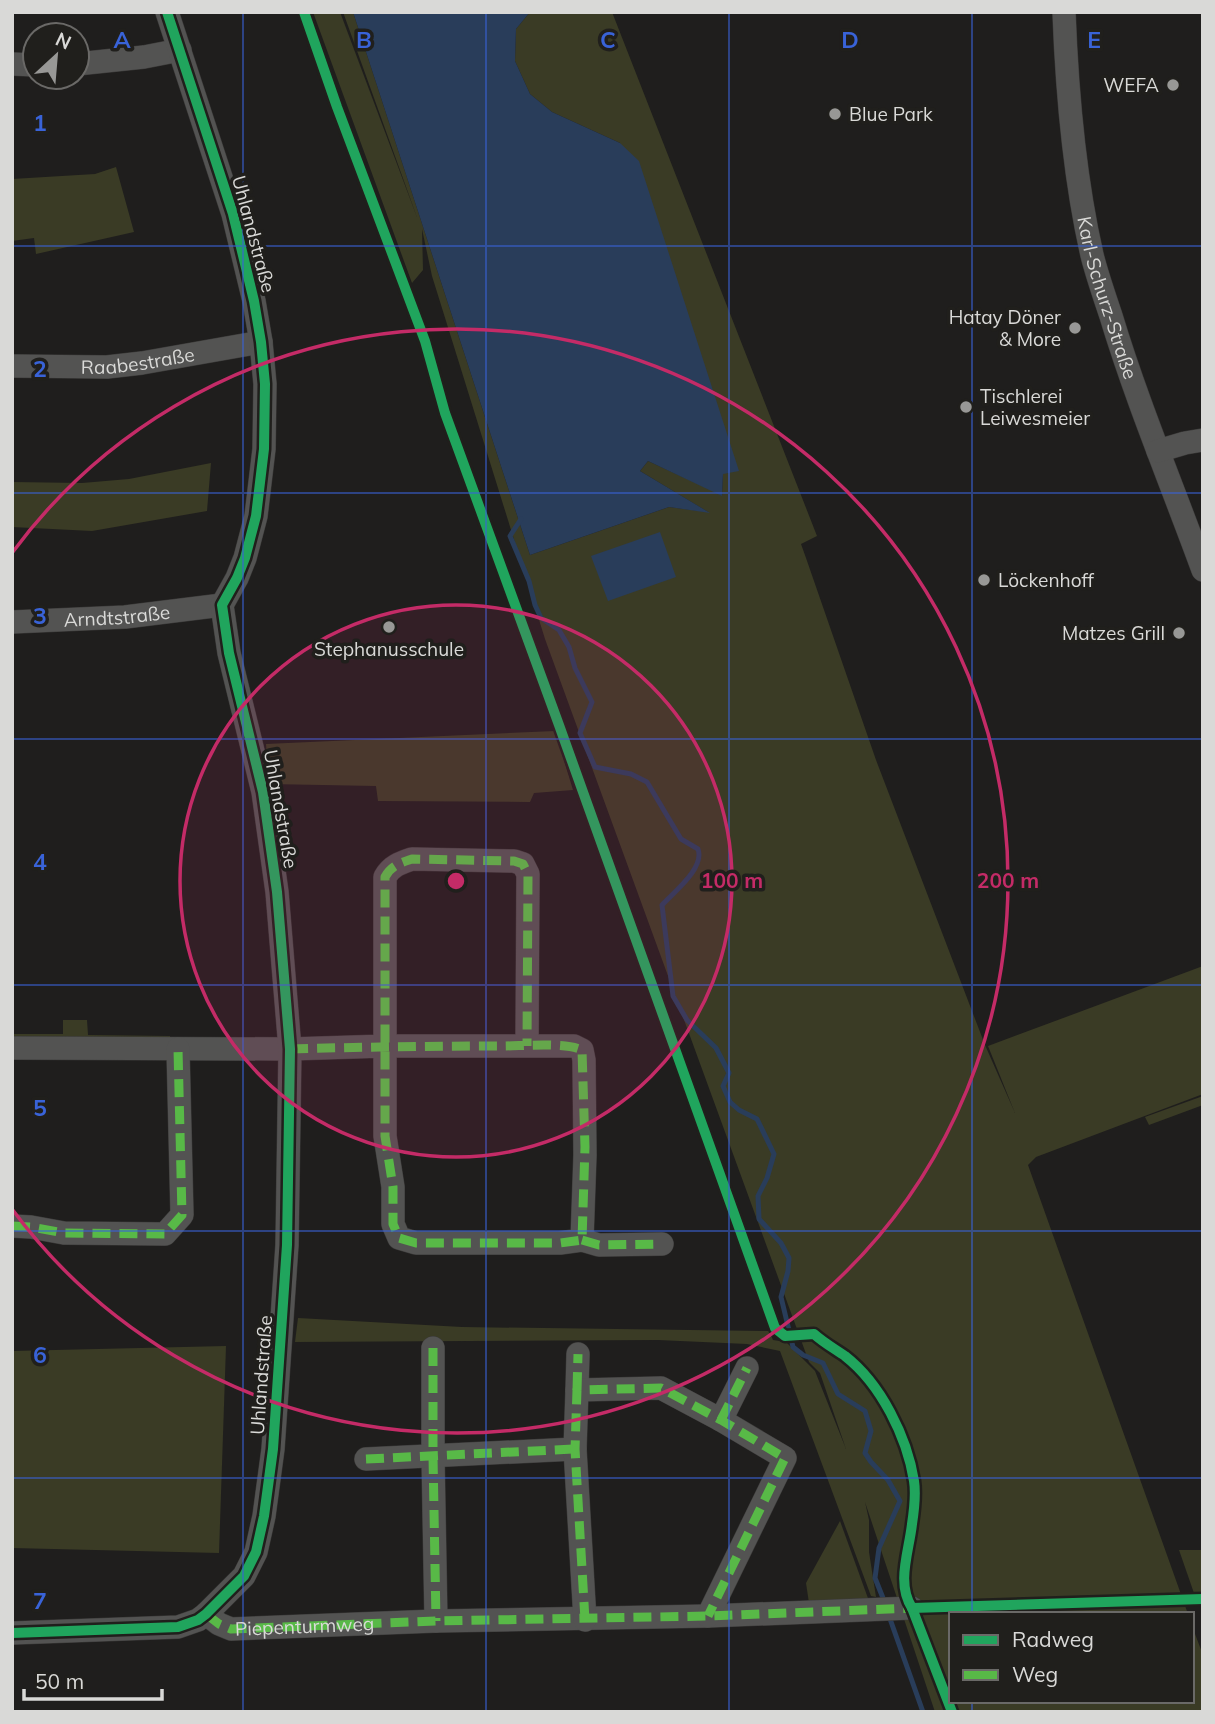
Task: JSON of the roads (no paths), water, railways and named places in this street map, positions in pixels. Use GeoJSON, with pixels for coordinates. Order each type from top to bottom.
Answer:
{"type":"FeatureCollection","features":[{"type":"Feature","properties":{"kind":"street","name":"Uhlandstraße"},"geometry":{"type":"LineString","coordinates":[[167,12],[233,214],[261,342],[265,384],[264,436],[256,516],[245,558],[222,605],[229,653],[263,792],[282,942],[290,1049],[287,1245],[274,1449],[256,1552],[244,1576],[206,1614]]}},
{"type":"Feature","properties":{"kind":"street","name":"Karl-Schurz-Straße"},"geometry":{"type":"LineString","coordinates":[[1064,12],[1075,160],[1093,257],[1134,387],[1203,570]]}},
{"type":"Feature","properties":{"kind":"street"},"geometry":{"type":"LineString","coordinates":[[91,63],[180,50]]}},
{"type":"Feature","properties":{"kind":"street","name":"Raabestraße"},"geometry":{"type":"LineString","coordinates":[[12,366],[107,367],[261,342]]}},
{"type":"Feature","properties":{"kind":"street"},"geometry":{"type":"LineString","coordinates":[[1158,451],[1203,440]]}},
{"type":"Feature","properties":{"kind":"street","name":"Arndtstraße"},"geometry":{"type":"LineString","coordinates":[[12,622],[125,617],[222,605]]}},
{"type":"Feature","properties":{"kind":"street"},"geometry":{"type":"LineString","coordinates":[[527,1046],[528,874],[523,864],[514,860],[412,859],[397,864],[385,877],[385,1136],[393,1187],[393,1224],[399,1238],[416,1243],[560,1243],[582,1240],[599,1245],[662,1244]]}},
{"type":"Feature","properties":{"kind":"street"},"geometry":{"type":"LineString","coordinates":[[12,1048],[574,1046],[582,1050],[584,1060],[582,1240]]}},
{"type":"Feature","properties":{"kind":"street"},"geometry":{"type":"LineString","coordinates":[[12,1226],[64,1233],[165,1234],[182,1215],[178,1049]]}},
{"type":"Feature","properties":{"kind":"street"},"geometry":{"type":"LineString","coordinates":[[433,1348],[432,1457],[436,1621]]}},
{"type":"Feature","properties":{"kind":"street"},"geometry":{"type":"LineString","coordinates":[[579,1354],[575,1449],[586,1620]]}},
{"type":"Feature","properties":{"kind":"street"},"geometry":{"type":"LineString","coordinates":[[721,1420],[747,1368]]}},
{"type":"Feature","properties":{"kind":"street"},"geometry":{"type":"LineString","coordinates":[[577,1391],[661,1388],[785,1458],[708,1616]]}},
{"type":"Feature","properties":{"kind":"street"},"geometry":{"type":"LineString","coordinates":[[366,1458],[575,1449]]}},
{"type":"Feature","properties":{"kind":"street","name":"Piepenturmweg"},"geometry":{"type":"LineString","coordinates":[[12,1633],[178,1627],[206,1614],[219,1625],[230,1629],[895,1609]]}},
{"type":"Feature","properties":{"kind":"water"},"geometry":{"type":"Polygon","coordinates":[[[353,12],[530,12],[516,29],[515,61],[530,94],[552,112],[620,143],[639,161],[739,471],[723,474],[722,496],[648,461],[640,471],[710,513],[669,507],[530,555],[353,12]]]}},
{"type":"Feature","properties":{"kind":"water"},"geometry":{"type":"Polygon","coordinates":[[[660,532],[676,577],[608,601],[591,556],[660,532]]]}},
{"type":"Feature","properties":{"kind":"waterway"},"geometry":{"type":"LineString","coordinates":[[521,519],[510,536],[529,581],[535,605],[541,618],[559,630],[569,647],[575,668],[592,702],[580,733],[595,767],[631,774],[647,782],[681,839],[698,849],[699,856],[693,872],[662,905],[673,996],[687,1020],[716,1048],[729,1073],[723,1086],[730,1102],[757,1119],[774,1154],[758,1196],[759,1219],[781,1243],[789,1258],[781,1297],[793,1347],[803,1355],[823,1363],[838,1394],[865,1411],[871,1431],[865,1453],[888,1480],[900,1501],[879,1548],[875,1578],[885,1603]]}},
{"type":"Feature","properties":{"kind":"waterway"},"geometry":{"type":"LineString","coordinates":[[889,1616],[923,1712]]}},
{"type":"Feature","properties":{"kind":"place","name":"WEFA"},"geometry":{"type":"Point","coordinates":[1173,85]}},
{"type":"Feature","properties":{"kind":"place","name":"Blue Park"},"geometry":{"type":"Point","coordinates":[835,114]}},
{"type":"Feature","properties":{"kind":"place","name":"Hatay Döner & More"},"geometry":{"type":"Point","coordinates":[1075,328]}},
{"type":"Feature","properties":{"kind":"place","name":"Tischlerei Leiwesmeier"},"geometry":{"type":"Point","coordinates":[966,407]}},
{"type":"Feature","properties":{"kind":"place","name":"Löckenhoff"},"geometry":{"type":"Point","coordinates":[984,580]}},
{"type":"Feature","properties":{"kind":"place","name":"Stephanusschule"},"geometry":{"type":"Point","coordinates":[389,627]}},
{"type":"Feature","properties":{"kind":"place","name":"Matzes Grill"},"geometry":{"type":"Point","coordinates":[1179,633]}}]}
